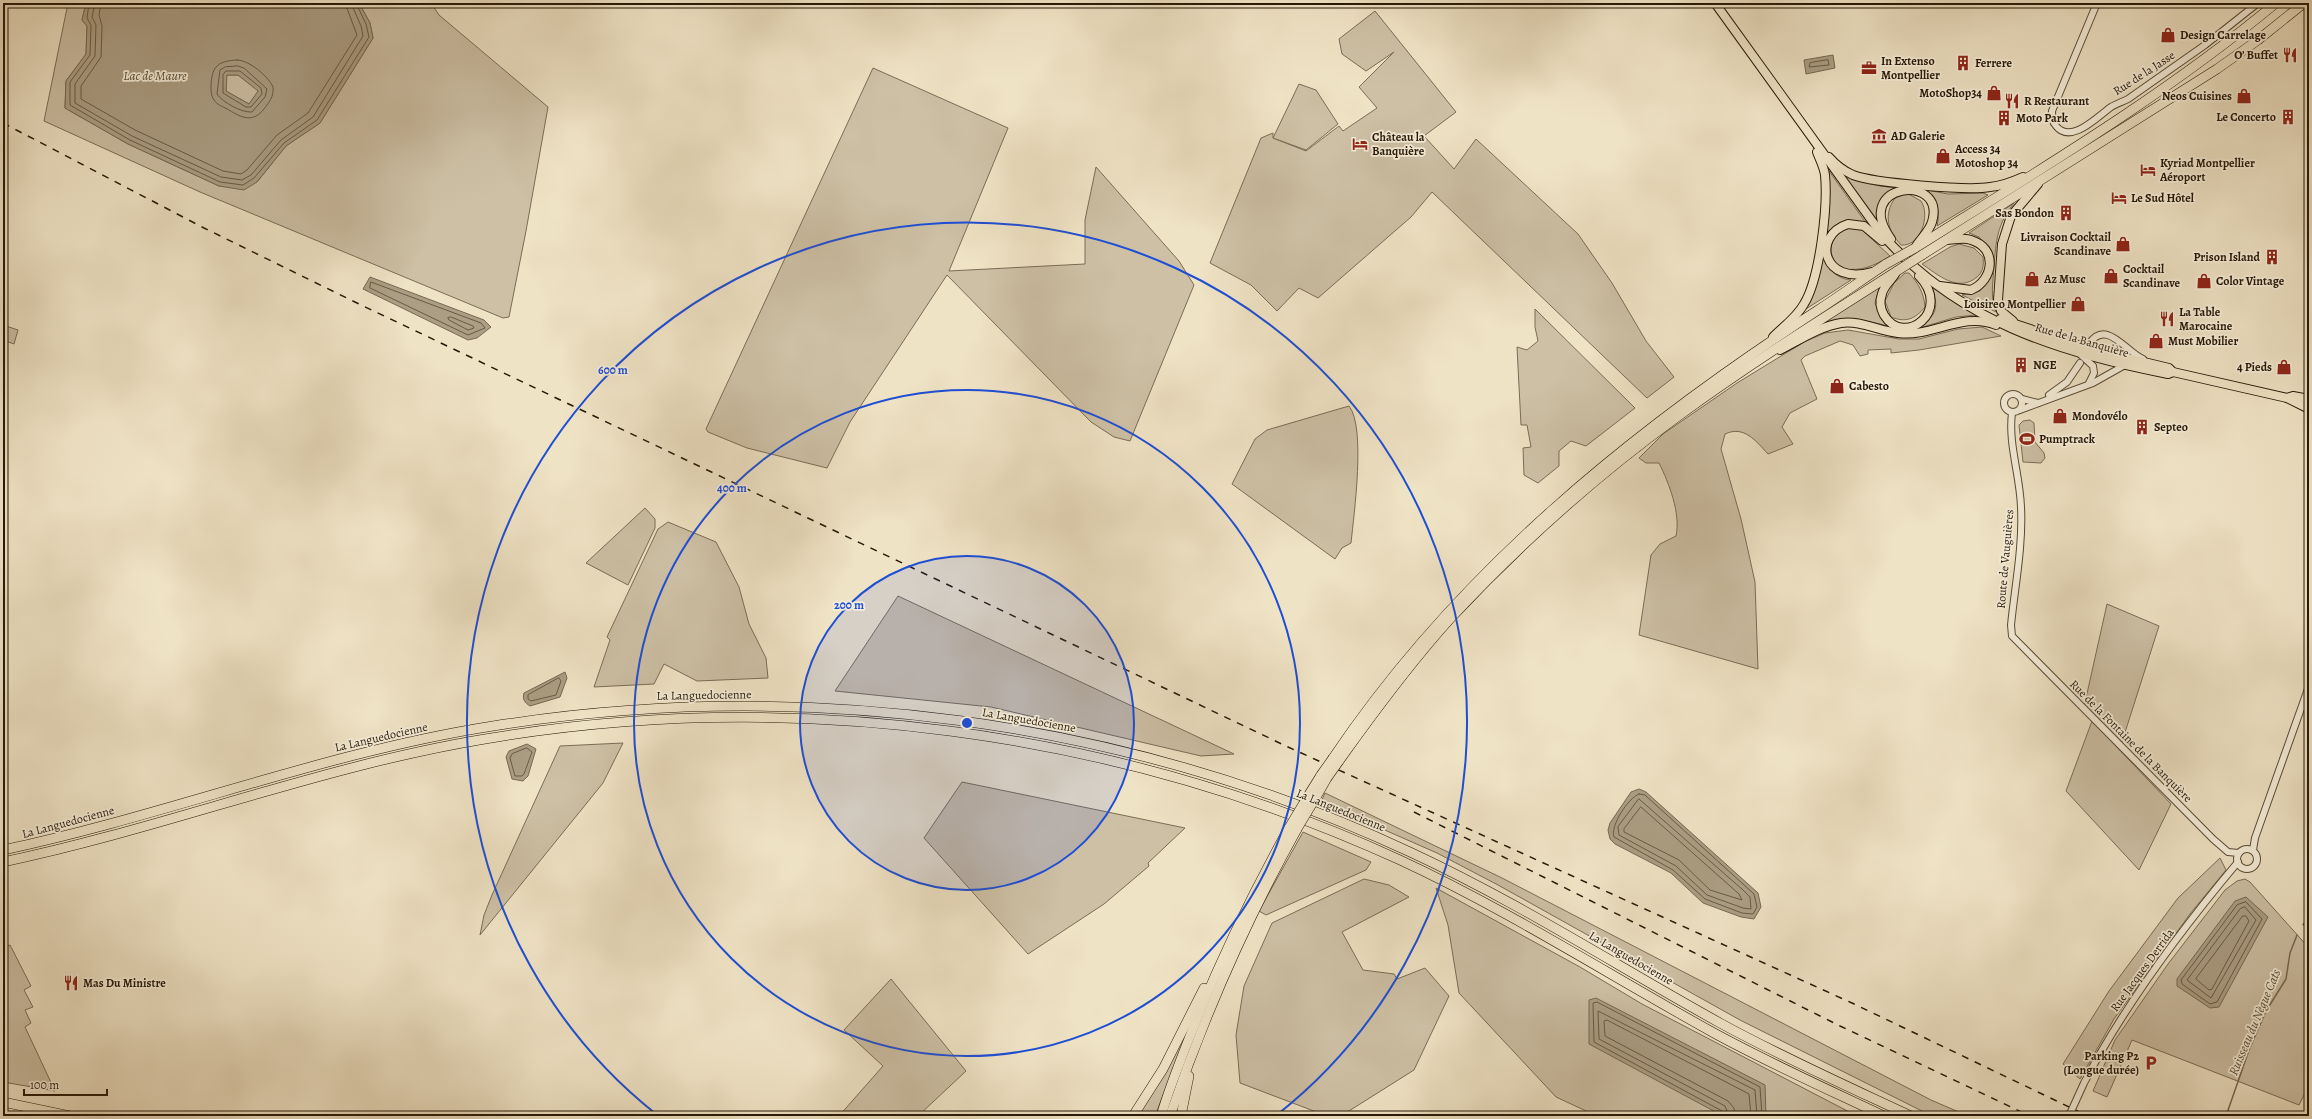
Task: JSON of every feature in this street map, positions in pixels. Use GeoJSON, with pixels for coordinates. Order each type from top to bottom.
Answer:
{"type":"FeatureCollection","features":[{"type":"Feature","properties":{"kind":"highway"},"geometry":{"type":"LineString","coordinates":[[1161,1116],[1179,1064],[1215,975],[1244,911],[1293,828],[1366,711],[1416,647],[1483,574],[1519,540],[1634,440],[1671,411],[1768,342],[1875,271],[2036,172],[2170,83],[2276,3]]}},
{"type":"Feature","properties":{"kind":"highway"},"geometry":{"type":"LineString","coordinates":[[1336,759],[1418,657],[1450,620],[1494,574],[1603,475],[1676,418],[1763,358],[1922,255],[2217,69],[2258,40],[2304,3]]}},
{"type":"Feature","properties":{"kind":"highway","name":"La Languedocienne"},"geometry":{"type":"LineString","coordinates":[[3,850],[74,834],[366,752],[468,730],[539,719],[640,709],[760,706],[861,710],[972,722],[1079,741],[1169,763],[1266,793],[1354,827],[1472,882],[1740,1033],[1911,1116]]}},
{"type":"Feature","properties":{"kind":"highway","name":"La Languedocienne"},"geometry":{"type":"LineString","coordinates":[[3,862],[91,841],[353,767],[435,748],[533,732],[639,721],[751,717],[864,722],[965,733],[1075,752],[1159,772],[1248,800],[1350,838],[1468,893],[1744,1049],[1884,1116]]}},
{"type":"Feature","properties":{"kind":"highway"},"geometry":{"type":"LineString","coordinates":[[1170,1116],[1192,1055],[1244,930],[1293,828]]}},
{"type":"Feature","properties":{"kind":"highway"},"geometry":{"type":"LineString","coordinates":[[1133,1116],[1163,1068],[1204,988],[1215,975]]}},
{"type":"Feature","properties":{"kind":"highway"},"geometry":{"type":"LineString","coordinates":[[1181,1116],[1193,1065],[1192,1055]]}},
{"type":"Feature","properties":{"kind":"highway"},"geometry":{"type":"LineString","coordinates":[[3,1102],[70,1116]]}},
{"type":"Feature","properties":{"kind":"main road"},"geometry":{"type":"LineString","coordinates":[[1714,3],[1816,146],[1896,250],[1915,268],[1918,275],[1928,287],[1931,306],[1926,319],[1916,325],[1907,327],[1891,323],[1881,309],[1880,301],[1884,288],[1897,271]]}},
{"type":"Feature","properties":{"kind":"main road"},"geometry":{"type":"LineString","coordinates":[[1816,146],[1825,151],[1833,162],[1848,172],[1874,180],[1977,188],[2006,184],[2036,172]]}},
{"type":"Feature","properties":{"kind":"main road"},"geometry":{"type":"LineString","coordinates":[[1768,342],[1803,306],[1813,284],[1824,218],[1826,189],[1823,169],[1816,146]]}},
{"type":"Feature","properties":{"kind":"main road"},"geometry":{"type":"LineString","coordinates":[[2012,326],[2001,311],[1998,300],[2002,244],[2011,216],[2023,200],[2045,177]]}},
{"type":"Feature","properties":{"kind":"main road"},"geometry":{"type":"LineString","coordinates":[[1896,250],[1894,243],[1886,231],[1882,212],[1886,200],[1890,195],[1904,189],[1921,193],[1933,209],[1930,227],[1914,248]]}},
{"type":"Feature","properties":{"kind":"main road"},"geometry":{"type":"LineString","coordinates":[[1875,271],[1855,275],[1837,270],[1830,263],[1826,250],[1833,233],[1848,224],[1864,226],[1883,242],[1896,250]]}},
{"type":"Feature","properties":{"kind":"main road"},"geometry":{"type":"LineString","coordinates":[[1939,287],[1946,286],[1958,290],[1971,290],[1985,280],[1991,266],[1988,252],[1977,242],[1965,238],[1946,240]]}},
{"type":"Feature","properties":{"kind":"main road","name":"Rue de la Banquière"},"geometry":{"type":"LineString","coordinates":[[1915,268],[1939,287],[1988,316],[2080,354],[2125,366],[2168,374],[2173,372]]}},
{"type":"Feature","properties":{"kind":"main road"},"geometry":{"type":"LineString","coordinates":[[1763,358],[1822,327],[1843,323],[1862,324],[1898,333],[1918,332],[1970,320],[2012,326]]}},
{"type":"Feature","properties":{"kind":"main road","name":"Rue de la Banquière"},"geometry":{"type":"LineString","coordinates":[[2012,326],[2090,349],[2169,368],[2173,372],[2287,398],[2309,409]]}},
{"type":"Feature","properties":{"kind":"main road","name":"Rue de la Banquière"},"geometry":{"type":"LineString","coordinates":[[2287,398],[2293,396],[2309,398]]}},
{"type":"Feature","properties":{"kind":"street","name":"Rue de la Jasse"},"geometry":{"type":"LineString","coordinates":[[2096,3],[2082,43],[2052,114],[2056,126],[2067,133],[2077,130],[2100,117],[2110,108],[2128,99],[2201,48],[2258,3]]}},
{"type":"Feature","properties":{"kind":"street"},"geometry":{"type":"LineString","coordinates":[[2089,344],[2098,335],[2108,334],[2147,363]]}},
{"type":"Feature","properties":{"kind":"street"},"geometry":{"type":"LineString","coordinates":[[2080,354],[2091,362],[2094,373],[2099,380]]}},
{"type":"Feature","properties":{"kind":"street"},"geometry":{"type":"LineString","coordinates":[[2045,400],[2048,395],[2068,382],[2080,363]]}},
{"type":"Feature","properties":{"kind":"street"},"geometry":{"type":"LineString","coordinates":[[2038,403],[2022,399],[2013,394],[2006,399],[2005,408],[2012,413],[2037,405],[2045,400],[2099,380],[2125,366]]}},
{"type":"Feature","properties":{"kind":"street"},"geometry":{"type":"LineString","coordinates":[[2089,383],[2094,373]]}},
{"type":"Feature","properties":{"kind":"street"},"geometry":{"type":"LineString","coordinates":[[2020,410],[2023,405],[2022,399]]}},
{"type":"Feature","properties":{"kind":"street","name":"Route de Vauguières"},"geometry":{"type":"LineString","coordinates":[[2012,413],[2011,430],[2021,504],[2021,525],[2011,625],[2012,636]]}},
{"type":"Feature","properties":{"kind":"street","name":"Rue de la Fontaine de la Banquière"},"geometry":{"type":"LineString","coordinates":[[2012,636],[2213,839],[2228,852],[2239,853]]}},
{"type":"Feature","properties":{"kind":"street"},"geometry":{"type":"LineString","coordinates":[[2250,850],[2309,686]]}},
{"type":"Feature","properties":{"kind":"street"},"geometry":{"type":"LineString","coordinates":[[2250,850],[2257,856],[2256,863],[2252,868],[2243,868],[2238,862],[2239,853],[2250,850]]}},
{"type":"Feature","properties":{"kind":"street","name":"Rue Jacques Derrida"},"geometry":{"type":"LineString","coordinates":[[2068,1116],[2106,1042],[2134,998],[2238,862]]}},
{"type":"Feature","properties":{"kind":"street","name":"Rue Jacques Derrida"},"geometry":{"type":"LineString","coordinates":[[2227,875],[2243,868]]}},
{"type":"Feature","properties":{"kind":"shaded area"},"geometry":{"type":"Polygon","coordinates":[[[68,3],[86,3],[82,20],[87,26],[86,54],[66,81],[65,108],[128,144],[219,186],[257,182],[286,146],[320,123],[373,38],[370,23],[359,3],[431,3],[439,15],[548,107],[509,317],[503,318],[200,192],[44,121],[68,3]]]}},
{"type":"Feature","properties":{"kind":"shaded area"},"geometry":{"type":"Polygon","coordinates":[[[1375,11],[1456,112],[1424,136],[1454,169],[1476,139],[1578,234],[1612,283],[1646,341],[1674,377],[1647,398],[1432,192],[1411,217],[1318,298],[1299,288],[1277,311],[1251,285],[1210,263],[1261,138],[1273,133],[1273,138],[1306,151],[1339,126],[1343,131],[1377,108],[1359,87],[1394,52],[1366,71],[1342,54],[1339,39],[1375,11]]]}},
{"type":"Feature","properties":{"kind":"shaded area"},"geometry":{"type":"Polygon","coordinates":[[[873,68],[1008,128],[949,271],[1085,264],[1085,220],[1096,167],[1179,261],[1194,285],[1130,441],[1114,437],[1091,422],[947,275],[850,422],[827,468],[747,448],[708,432],[706,429],[873,68]]]}},
{"type":"Feature","properties":{"kind":"shaded area"},"geometry":{"type":"Polygon","coordinates":[[[226,75],[238,75],[259,91],[249,104],[226,91],[226,75]]]}},
{"type":"Feature","properties":{"kind":"shaded area"},"geometry":{"type":"Polygon","coordinates":[[[1299,84],[1316,90],[1338,124],[1306,150],[1273,138],[1299,84]]]}},
{"type":"Feature","properties":{"kind":"shaded area"},"geometry":{"type":"Polygon","coordinates":[[[1838,170],[1859,180],[1875,185],[1890,187],[1898,186],[1887,193],[1880,201],[1878,223],[1838,170]]]}},
{"type":"Feature","properties":{"kind":"shaded area"},"geometry":{"type":"Polygon","coordinates":[[[1829,171],[1866,223],[1849,221],[1836,225],[1828,234],[1824,245],[1825,257],[1830,268],[1838,276],[1851,280],[1806,309],[1812,294],[1829,171]]]}},
{"type":"Feature","properties":{"kind":"shaded area"},"geometry":{"type":"Polygon","coordinates":[[[1922,189],[1948,194],[1983,193],[1988,195],[1937,226],[1938,214],[1936,205],[1922,189]]]}},
{"type":"Feature","properties":{"kind":"shaded area"},"geometry":{"type":"Polygon","coordinates":[[[1907,193],[1921,201],[1925,214],[1922,229],[1918,236],[1914,241],[1901,245],[1890,228],[1888,217],[1891,204],[1895,198],[1907,193]]]}},
{"type":"Feature","properties":{"kind":"shaded area"},"geometry":{"type":"Polygon","coordinates":[[[2014,203],[2004,218],[1998,233],[1992,290],[1996,312],[1962,295],[1980,291],[1992,274],[1992,252],[1979,237],[1969,233],[2014,203]]]}},
{"type":"Feature","properties":{"kind":"shaded area"},"geometry":{"type":"Polygon","coordinates":[[[1847,228],[1860,228],[1890,256],[1878,263],[1861,269],[1841,269],[1833,258],[1831,247],[1836,236],[1847,228]]]}},
{"type":"Feature","properties":{"kind":"shaded area"},"geometry":{"type":"Polygon","coordinates":[[[1959,244],[1974,248],[1983,257],[1981,273],[1970,281],[1955,283],[1948,281],[1922,264],[1950,247],[1959,244]]]}},
{"type":"Feature","properties":{"kind":"shaded area"},"geometry":{"type":"Polygon","coordinates":[[[1905,273],[1909,273],[1918,284],[1922,293],[1925,307],[1914,317],[1901,320],[1891,317],[1885,301],[1894,283],[1905,273]]]}},
{"type":"Feature","properties":{"kind":"shaded area"},"geometry":{"type":"Polygon","coordinates":[[[1880,286],[1875,303],[1882,320],[1892,327],[1857,320],[1840,320],[1822,323],[1880,286]]]}},
{"type":"Feature","properties":{"kind":"shaded area"},"geometry":{"type":"Polygon","coordinates":[[[1931,286],[1976,315],[1956,317],[1913,330],[1931,317],[1934,312],[1936,301],[1931,286]]]}},
{"type":"Feature","properties":{"kind":"shaded area"},"geometry":{"type":"Polygon","coordinates":[[[1535,309],[1635,408],[1586,446],[1571,441],[1559,451],[1559,466],[1538,483],[1524,475],[1523,448],[1531,447],[1527,425],[1521,425],[1517,347],[1527,350],[1538,341],[1535,327],[1535,309]]]}},
{"type":"Feature","properties":{"kind":"shaded area"},"geometry":{"type":"Polygon","coordinates":[[[3,325],[18,330],[14,344],[3,340],[3,325]]]}},
{"type":"Feature","properties":{"kind":"shaded area"},"geometry":{"type":"Polygon","coordinates":[[[1982,327],[2001,336],[1919,350],[1891,353],[1891,349],[1868,350],[1868,354],[1860,356],[1853,345],[1840,341],[1805,356],[1801,360],[1817,399],[1790,413],[1782,427],[1793,444],[1768,454],[1754,440],[1744,433],[1732,432],[1725,434],[1721,449],[1741,519],[1755,582],[1758,669],[1639,635],[1651,555],[1660,544],[1676,536],[1677,518],[1673,499],[1667,480],[1659,463],[1646,463],[1639,458],[1663,434],[1737,383],[1804,342],[1825,333],[1848,330],[1899,339],[1919,339],[1958,329],[1982,327]]]}},
{"type":"Feature","properties":{"kind":"shaded area"},"geometry":{"type":"Polygon","coordinates":[[[1349,406],[1354,417],[1357,432],[1358,472],[1351,543],[1342,548],[1335,559],[1232,484],[1255,439],[1267,430],[1349,406]]]}},
{"type":"Feature","properties":{"kind":"shaded area","name":"Pumptrack"},"geometry":{"type":"Polygon","coordinates":[[[2030,420],[2034,423],[2035,442],[2044,453],[2045,458],[2041,463],[2023,462],[2019,425],[2023,421],[2030,420]]]}},
{"type":"Feature","properties":{"kind":"shaded area"},"geometry":{"type":"Polygon","coordinates":[[[645,508],[655,519],[655,528],[628,585],[586,563],[645,508]]]}},
{"type":"Feature","properties":{"kind":"shaded area"},"geometry":{"type":"Polygon","coordinates":[[[668,522],[716,542],[739,587],[749,624],[766,658],[768,678],[697,681],[664,664],[654,684],[594,687],[610,640],[607,637],[658,529],[668,522]]]}},
{"type":"Feature","properties":{"kind":"shaded area"},"geometry":{"type":"Polygon","coordinates":[[[898,596],[1234,754],[1201,756],[991,707],[835,691],[898,596]]]}},
{"type":"Feature","properties":{"kind":"shaded area"},"geometry":{"type":"Polygon","coordinates":[[[2107,604],[2159,626],[2121,745],[2084,707],[2107,604]]]}},
{"type":"Feature","properties":{"kind":"shaded area"},"geometry":{"type":"Polygon","coordinates":[[[2092,721],[2171,804],[2139,870],[2066,791],[2092,721]]]}},
{"type":"Feature","properties":{"kind":"shaded area"},"geometry":{"type":"Polygon","coordinates":[[[623,743],[603,783],[480,935],[484,915],[492,895],[560,746],[623,743]]]}},
{"type":"Feature","properties":{"kind":"shaded area"},"geometry":{"type":"Polygon","coordinates":[[[962,782],[1185,828],[1148,863],[1149,866],[1104,904],[1028,954],[924,838],[962,782]]]}},
{"type":"Feature","properties":{"kind":"shaded area"},"geometry":{"type":"Polygon","coordinates":[[[1325,793],[1502,878],[1931,1100],[1968,1116],[1932,1116],[1740,1020],[1498,885],[1437,853],[1321,802],[1325,793]]]}},
{"type":"Feature","properties":{"kind":"shaded area"},"geometry":{"type":"Polygon","coordinates":[[[1303,832],[1371,862],[1366,870],[1266,915],[1259,911],[1303,832]]]}},
{"type":"Feature","properties":{"kind":"shaded area"},"geometry":{"type":"Polygon","coordinates":[[[2220,858],[2226,870],[2190,914],[2114,1019],[2080,1079],[2063,1064],[2109,991],[2178,898],[2220,858]]]}},
{"type":"Feature","properties":{"kind":"shaded area"},"geometry":{"type":"Polygon","coordinates":[[[1364,879],[1389,885],[1409,897],[1342,932],[1363,970],[1394,974],[1397,979],[1425,968],[1449,996],[1414,1070],[1341,1116],[1327,1116],[1240,1083],[1236,1035],[1244,986],[1272,923],[1364,879]]]}},
{"type":"Feature","properties":{"kind":"shaded area"},"geometry":{"type":"Polygon","coordinates":[[[2245,879],[2250,882],[2309,948],[2309,1085],[2299,1105],[2132,1040],[2107,1097],[2093,1091],[2115,1040],[2168,964],[2225,890],[2237,881],[2245,879]]]}},
{"type":"Feature","properties":{"kind":"shaded area"},"geometry":{"type":"Polygon","coordinates":[[[1436,888],[1580,967],[1642,1004],[1857,1116],[1597,1116],[1556,1097],[1459,993],[1448,925],[1436,888]]]}},
{"type":"Feature","properties":{"kind":"shaded area"},"geometry":{"type":"Polygon","coordinates":[[[10,945],[31,986],[24,990],[33,1007],[25,1010],[31,1023],[25,1027],[55,1091],[3,1082],[3,948],[10,945]]]}},
{"type":"Feature","properties":{"kind":"shaded area"},"geometry":{"type":"Polygon","coordinates":[[[891,979],[966,1071],[918,1116],[839,1116],[883,1066],[844,1030],[891,979]]]}},
{"type":"Feature","properties":{"kind":"shaded area"},"geometry":{"type":"Polygon","coordinates":[[[1193,1017],[1155,1116],[1135,1116],[1193,1017]]]}},
{"type":"Feature","properties":{"kind":"water","name":"Lac de Maure"},"geometry":{"type":"Polygon","coordinates":[[[86,3],[359,3],[370,23],[373,38],[320,123],[286,146],[257,182],[244,190],[219,186],[128,144],[65,108],[66,81],[86,54],[87,26],[82,20],[86,3]],[[227,75],[226,91],[249,104],[258,91],[238,75],[227,75]]]}},
{"type":"Feature","properties":{"kind":"water"},"geometry":{"type":"Polygon","coordinates":[[[1833,55],[1835,68],[1806,74],[1804,60],[1833,55]]]}},
{"type":"Feature","properties":{"kind":"water"},"geometry":{"type":"Polygon","coordinates":[[[370,277],[484,320],[491,327],[477,338],[468,340],[363,289],[370,277]]]}},
{"type":"Feature","properties":{"kind":"water"},"geometry":{"type":"Polygon","coordinates":[[[565,672],[567,678],[560,697],[530,706],[525,702],[523,697],[524,693],[565,672]]]}},
{"type":"Feature","properties":{"kind":"water"},"geometry":{"type":"Polygon","coordinates":[[[527,744],[536,749],[528,776],[523,781],[512,779],[506,757],[509,751],[527,744]]]}},
{"type":"Feature","properties":{"kind":"water"},"geometry":{"type":"Polygon","coordinates":[[[1639,789],[1646,792],[1758,893],[1761,907],[1754,919],[1741,917],[1703,903],[1671,873],[1615,844],[1610,839],[1608,830],[1610,823],[1631,792],[1639,789]]]}},
{"type":"Feature","properties":{"kind":"water"},"geometry":{"type":"Polygon","coordinates":[[[2246,897],[2268,917],[2219,1007],[2210,1008],[2177,986],[2177,979],[2235,901],[2246,897]]]}},
{"type":"Feature","properties":{"kind":"water"},"geometry":{"type":"Polygon","coordinates":[[[1596,998],[1765,1085],[1766,1116],[1723,1116],[1589,1044],[1589,1000],[1596,998]]]}},
{"type":"Feature","properties":{"kind":"waterway","name":"Ruisseau du Nègue Cats"},"geometry":{"type":"LineString","coordinates":[[2303,925],[2309,916]]}},
{"type":"Feature","properties":{"kind":"waterway","name":"Ruisseau du Nègue Cats"},"geometry":{"type":"LineString","coordinates":[[2226,1116],[2249,1050],[2266,1011],[2286,979],[2290,953],[2297,935]]}},
{"type":"Feature","properties":{"kind":"railway"},"geometry":{"type":"LineString","coordinates":[[3,123],[204,228],[357,303],[1288,747],[1852,1003],[2088,1116]]}},
{"type":"Feature","properties":{"kind":"railway"},"geometry":{"type":"LineString","coordinates":[[1414,812],[1840,1026],[2030,1116]]}},
{"type":"Feature","properties":{"kind":"place","name":"Design Carrelage"},"geometry":{"type":"Point","coordinates":[2168,35]}},
{"type":"Feature","properties":{"kind":"place","name":"O’ Buffet"},"geometry":{"type":"Point","coordinates":[2290,55]}},
{"type":"Feature","properties":{"kind":"place","name":"Ferrere"},"geometry":{"type":"Point","coordinates":[1963,63]}},
{"type":"Feature","properties":{"kind":"place","name":"In Extenso Montpellier"},"geometry":{"type":"Point","coordinates":[1869,68]}},
{"type":"Feature","properties":{"kind":"place","name":"MotoShop34"},"geometry":{"type":"Point","coordinates":[1994,93]}},
{"type":"Feature","properties":{"kind":"place","name":"Neos Cuisines"},"geometry":{"type":"Point","coordinates":[2244,96]}},
{"type":"Feature","properties":{"kind":"place","name":"R Restaurant"},"geometry":{"type":"Point","coordinates":[2012,101]}},
{"type":"Feature","properties":{"kind":"place","name":"Le Concerto"},"geometry":{"type":"Point","coordinates":[2288,117]}},
{"type":"Feature","properties":{"kind":"place","name":"Moto Park"},"geometry":{"type":"Point","coordinates":[2004,118]}},
{"type":"Feature","properties":{"kind":"place","name":"AD Galerie"},"geometry":{"type":"Point","coordinates":[1879,136]}},
{"type":"Feature","properties":{"kind":"place","name":"Château la Banquière"},"geometry":{"type":"Point","coordinates":[1360,144]}},
{"type":"Feature","properties":{"kind":"place","name":"Access 34 Motoshop 34"},"geometry":{"type":"Point","coordinates":[1943,156]}},
{"type":"Feature","properties":{"kind":"place","name":"Kyriad Montpellier Aéroport"},"geometry":{"type":"Point","coordinates":[2148,170]}},
{"type":"Feature","properties":{"kind":"place","name":"Le Sud Hôtel"},"geometry":{"type":"Point","coordinates":[2119,198]}},
{"type":"Feature","properties":{"kind":"place","name":"Sas Bondon"},"geometry":{"type":"Point","coordinates":[2066,213]}},
{"type":"Feature","properties":{"kind":"place","name":"Livraison Cocktail Scandinave"},"geometry":{"type":"Point","coordinates":[2123,244]}},
{"type":"Feature","properties":{"kind":"place","name":"Prison Island"},"geometry":{"type":"Point","coordinates":[2272,257]}},
{"type":"Feature","properties":{"kind":"place","name":"Cocktail Scandinave"},"geometry":{"type":"Point","coordinates":[2111,276]}},
{"type":"Feature","properties":{"kind":"place","name":"Az Musc"},"geometry":{"type":"Point","coordinates":[2032,279]}},
{"type":"Feature","properties":{"kind":"place","name":"Color Vintage"},"geometry":{"type":"Point","coordinates":[2204,281]}},
{"type":"Feature","properties":{"kind":"place","name":"Loisireo Montpellier"},"geometry":{"type":"Point","coordinates":[2078,304]}},
{"type":"Feature","properties":{"kind":"place","name":"La Table Marocaine"},"geometry":{"type":"Point","coordinates":[2167,319]}},
{"type":"Feature","properties":{"kind":"place","name":"Must Mobilier"},"geometry":{"type":"Point","coordinates":[2156,341]}},
{"type":"Feature","properties":{"kind":"place","name":"NGE"},"geometry":{"type":"Point","coordinates":[2021,365]}},
{"type":"Feature","properties":{"kind":"place","name":"4 Pieds"},"geometry":{"type":"Point","coordinates":[2284,367]}},
{"type":"Feature","properties":{"kind":"place","name":"Cabesto"},"geometry":{"type":"Point","coordinates":[1837,386]}},
{"type":"Feature","properties":{"kind":"place","name":"Mondovélo"},"geometry":{"type":"Point","coordinates":[2060,416]}},
{"type":"Feature","properties":{"kind":"place","name":"Septeo"},"geometry":{"type":"Point","coordinates":[2142,427]}},
{"type":"Feature","properties":{"kind":"place","name":"Pumptrack"},"geometry":{"type":"Point","coordinates":[2027,439]}},
{"type":"Feature","properties":{"kind":"place","name":"Mas Du Ministre"},"geometry":{"type":"Point","coordinates":[71,983]}},
{"type":"Feature","properties":{"kind":"place","name":"Parking P2 (Longue durée)"},"geometry":{"type":"Point","coordinates":[2151,1063]}}]}
